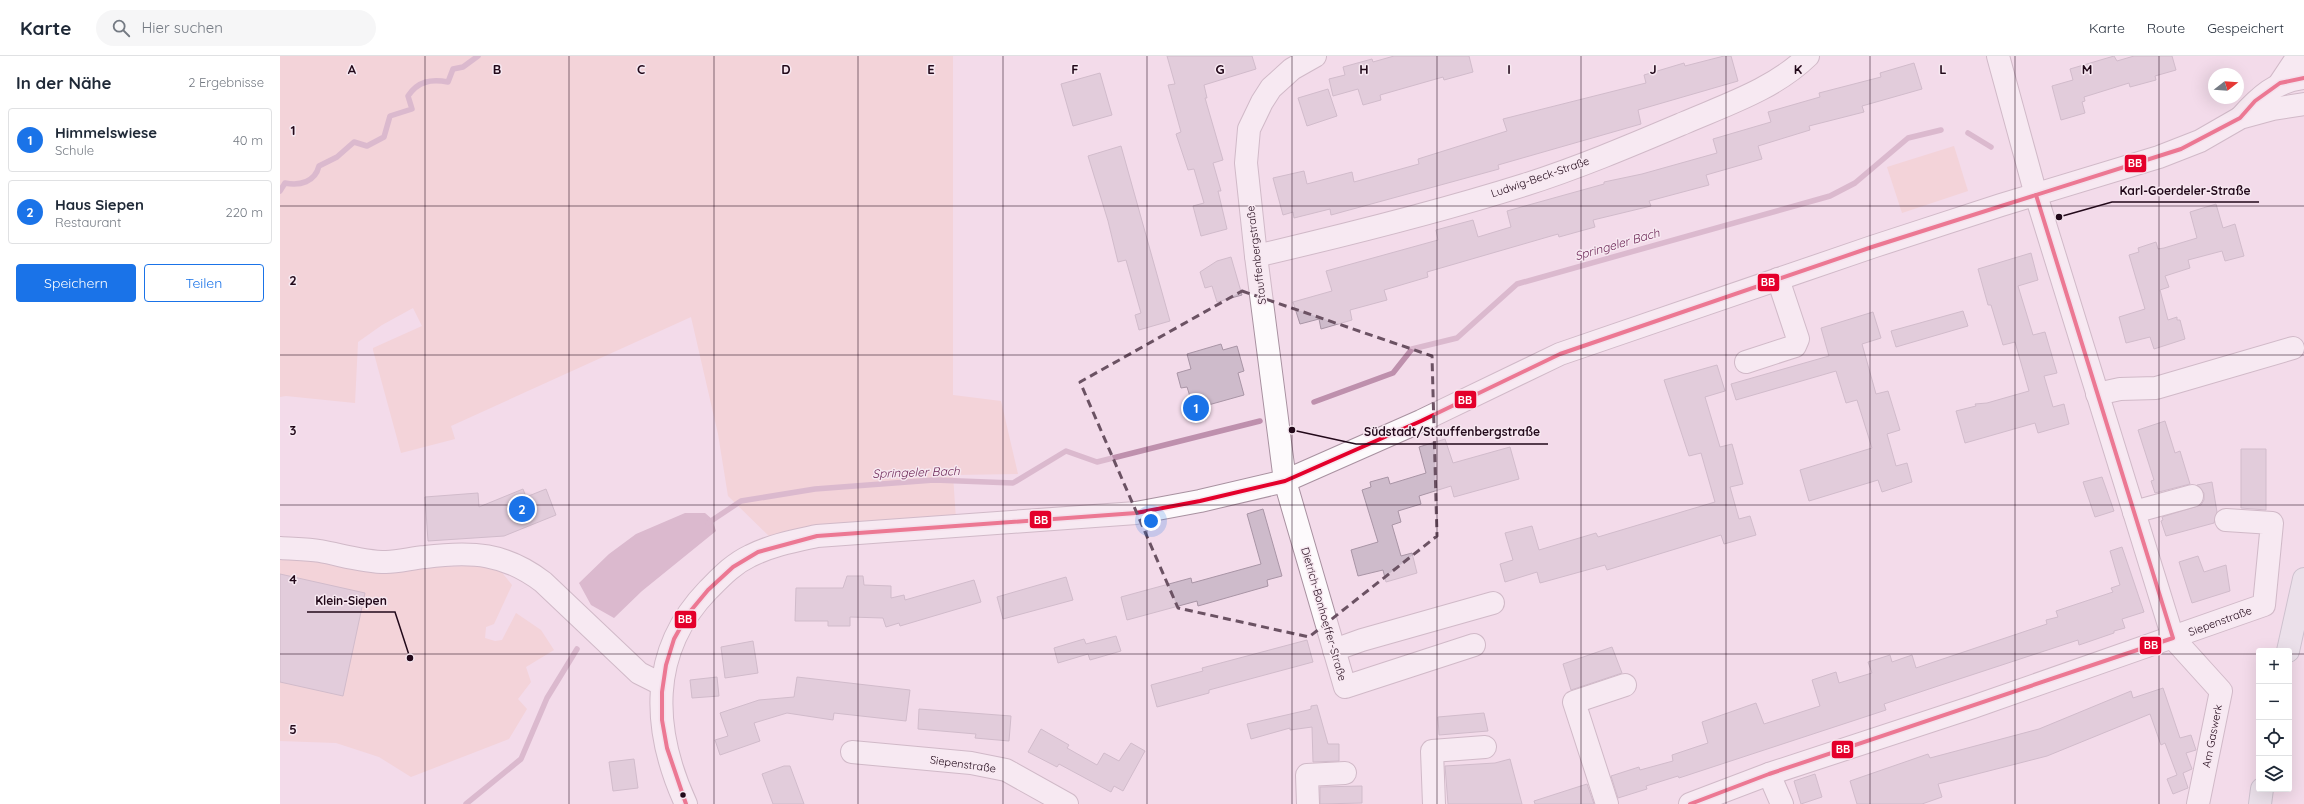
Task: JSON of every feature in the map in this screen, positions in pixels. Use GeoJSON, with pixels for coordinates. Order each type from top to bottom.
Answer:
{"type":"FeatureCollection","features":[{"type":"Feature","properties":{"kind":"main road"},"geometry":{"type":"LineString","coordinates":[[2289,648],[2304,579]]}},
{"type":"Feature","properties":{"kind":"main road"},"geometry":{"type":"LineString","coordinates":[[2260,804],[2262,792]]}},
{"type":"Feature","properties":{"kind":"street","name":"Stauffenbergstraße"},"geometry":{"type":"LineString","coordinates":[[1285,481],[1256,256],[1246,163],[1249,129],[1262,102],[1271,88],[1292,69],[1315,56]]}},
{"type":"Feature","properties":{"kind":"street","name":"Ludwig-Beck-Straße"},"geometry":{"type":"LineString","coordinates":[[1256,256],[1383,226],[1525,184],[1645,140],[1756,92],[1792,72],[1808,56]]}},
{"type":"Feature","properties":{"kind":"street"},"geometry":{"type":"LineString","coordinates":[[1998,56],[2036,195],[2173,638]]}},
{"type":"Feature","properties":{"kind":"street"},"geometry":{"type":"LineString","coordinates":[[2240,118],[2255,101],[2280,83],[2298,56]]}},
{"type":"Feature","properties":{"kind":"street"},"geometry":{"type":"LineString","coordinates":[[2280,83],[2304,78]]}},
{"type":"Feature","properties":{"kind":"street"},"geometry":{"type":"LineString","coordinates":[[686,804],[674,775],[663,736],[661,684],[671,651],[684,620],[701,598],[737,563],[780,544],[817,536],[1136,513],[1200,501],[1285,481],[1421,421],[1560,354],[1778,279],[2036,195],[2135,165],[2181,149],[2240,118],[2273,109],[2304,104]]}},
{"type":"Feature","properties":{"kind":"street"},"geometry":{"type":"LineString","coordinates":[[1746,362],[1795,346],[1798,339],[1778,279]]}},
{"type":"Feature","properties":{"kind":"street"},"geometry":{"type":"LineString","coordinates":[[2097,394],[2120,389],[2156,388],[2293,348]]}},
{"type":"Feature","properties":{"kind":"street","name":"Dietrich-Bonhoeffer-Straße"},"geometry":{"type":"LineString","coordinates":[[1285,481],[1345,687],[1474,645]]}},
{"type":"Feature","properties":{"kind":"street"},"geometry":{"type":"LineString","coordinates":[[2134,512],[2192,496]]}},
{"type":"Feature","properties":{"kind":"street","name":"Siepenstraße"},"geometry":{"type":"LineString","coordinates":[[1690,804],[1769,774],[2173,638],[2264,605],[2272,523],[2226,520]]}},
{"type":"Feature","properties":{"kind":"street"},"geometry":{"type":"LineString","coordinates":[[280,548],[319,551],[360,560],[386,562],[428,557],[483,554],[506,560],[529,571],[543,582],[615,652],[639,673],[661,684]]}},
{"type":"Feature","properties":{"kind":"street"},"geometry":{"type":"LineString","coordinates":[[1334,650],[1362,640],[1493,603]]}},
{"type":"Feature","properties":{"kind":"street","name":"Am Gaswerk"},"geometry":{"type":"LineString","coordinates":[[2173,638],[2221,691],[2198,804]]}},
{"type":"Feature","properties":{"kind":"street"},"geometry":{"type":"LineString","coordinates":[[1607,804],[1574,702],[1625,685]]}},
{"type":"Feature","properties":{"kind":"street"},"geometry":{"type":"LineString","coordinates":[[1434,804],[1432,751],[1486,747]]}},
{"type":"Feature","properties":{"kind":"street","name":"Siepenstraße"},"geometry":{"type":"LineString","coordinates":[[852,752],[971,763],[1006,770],[1066,804]]}},
{"type":"Feature","properties":{"kind":"street"},"geometry":{"type":"LineString","coordinates":[[1308,804],[1307,775],[1345,773]]}},
{"type":"Feature","properties":{"kind":"street"},"geometry":{"type":"LineString","coordinates":[[1769,774],[1782,804]]}},
{"type":"Feature","properties":{"kind":"highlighted area"},"geometry":{"type":"Polygon","coordinates":[[[1242,291],[1432,356],[1437,536],[1309,637],[1178,608],[1080,382],[1242,291]]]}},
{"type":"Feature","properties":{"kind":"shaded area"},"geometry":{"type":"Polygon","coordinates":[[[280,56],[953,56],[953,395],[1001,401],[1018,474],[953,475],[956,520],[773,540],[728,496],[718,434],[691,317],[451,426],[455,439],[401,453],[373,348],[422,326],[413,308],[382,325],[358,342],[355,403],[286,396],[280,397],[280,56]]]}},
{"type":"Feature","properties":{"kind":"shaded area"},"geometry":{"type":"Polygon","coordinates":[[[1954,146],[1968,191],[1902,213],[1887,167],[1954,146]]]}},
{"type":"Feature","properties":{"kind":"shaded area"},"geometry":{"type":"Polygon","coordinates":[[[685,513],[705,513],[712,519],[716,531],[642,591],[614,618],[591,605],[579,583],[609,554],[636,534],[685,513]]]}},
{"type":"Feature","properties":{"kind":"shaded area"},"geometry":{"type":"Polygon","coordinates":[[[280,554],[405,568],[496,565],[512,585],[494,624],[486,627],[485,638],[495,641],[502,640],[516,613],[541,630],[554,650],[526,667],[531,682],[518,699],[527,709],[509,739],[411,777],[379,757],[336,743],[280,741],[280,554]]]}},
{"type":"Feature","properties":{"kind":"building"},"geometry":{"type":"Polygon","coordinates":[[[1167,56],[1252,56],[1256,69],[1204,85],[1207,98],[1205,98],[1223,160],[1213,163],[1221,191],[1218,191],[1227,229],[1201,236],[1193,206],[1204,203],[1194,169],[1188,170],[1176,134],[1181,132],[1168,85],[1175,84],[1167,56]]]}},
{"type":"Feature","properties":{"kind":"building"},"geometry":{"type":"Polygon","coordinates":[[[1394,56],[1469,56],[1473,72],[1444,80],[1443,77],[1380,95],[1381,100],[1363,105],[1358,89],[1333,96],[1329,79],[1345,75],[1343,67],[1372,59],[1373,62],[1394,56]]]}},
{"type":"Feature","properties":{"kind":"building"},"geometry":{"type":"Polygon","coordinates":[[[1724,56],[1731,56],[1738,81],[1638,110],[1641,124],[1498,165],[1499,169],[1331,215],[1330,209],[1294,218],[1293,212],[1283,215],[1273,178],[1304,171],[1307,184],[1352,172],[1354,182],[1419,164],[1418,159],[1507,131],[1503,119],[1646,83],[1644,75],[1684,63],[1685,66],[1724,56]]]}},
{"type":"Feature","properties":{"kind":"building"},"geometry":{"type":"Polygon","coordinates":[[[2114,56],[2117,61],[2134,56],[2172,56],[2176,70],[2155,76],[2156,80],[2130,87],[2129,83],[2084,97],[2085,101],[2082,102],[2085,113],[2061,120],[2052,86],[2073,80],[2070,69],[2114,56]]]}},
{"type":"Feature","properties":{"kind":"building"},"geometry":{"type":"Polygon","coordinates":[[[1914,63],[1922,89],[1862,106],[1864,112],[1809,126],[1810,130],[1758,146],[1762,159],[1706,175],[1709,185],[1649,201],[1651,206],[1593,220],[1595,227],[1559,237],[1558,234],[1427,272],[1428,277],[1384,290],[1387,300],[1350,310],[1352,320],[1321,329],[1319,319],[1300,324],[1293,302],[1332,291],[1326,271],[1438,240],[1436,230],[1473,220],[1478,237],[1511,227],[1507,211],[1604,184],[1604,182],[1642,174],[1717,153],[1713,139],[1771,122],[1768,112],[1820,97],[1819,93],[1881,77],[1880,73],[1914,63]]]}},
{"type":"Feature","properties":{"kind":"building"},"geometry":{"type":"Polygon","coordinates":[[[1100,73],[1112,115],[1073,126],[1061,84],[1100,73]]]}},
{"type":"Feature","properties":{"kind":"building"},"geometry":{"type":"Polygon","coordinates":[[[1328,89],[1337,116],[1307,126],[1298,98],[1328,89]]]}},
{"type":"Feature","properties":{"kind":"building"},"geometry":{"type":"Polygon","coordinates":[[[1121,146],[1170,321],[1139,330],[1135,315],[1141,313],[1126,260],[1118,262],[1108,221],[1088,156],[1121,146]]]}},
{"type":"Feature","properties":{"kind":"building"},"geometry":{"type":"Polygon","coordinates":[[[2216,204],[2223,228],[2235,224],[2244,256],[2225,261],[2222,251],[2188,260],[2190,268],[2165,276],[2169,287],[2160,290],[2168,320],[2177,317],[2177,320],[2180,320],[2185,339],[2154,349],[2150,337],[2126,343],[2119,317],[2145,309],[2129,255],[2139,252],[2138,248],[2156,242],[2158,249],[2197,238],[2190,212],[2216,204]]]}},
{"type":"Feature","properties":{"kind":"building"},"geometry":{"type":"Polygon","coordinates":[[[2031,253],[2038,280],[2018,286],[2033,335],[2045,332],[2057,373],[2044,376],[2053,407],[2064,404],[2069,424],[2038,433],[2035,423],[1965,443],[1956,411],[1976,406],[1975,404],[1987,403],[2029,391],[2015,342],[2003,345],[1991,305],[1988,305],[1978,269],[2031,253]]]}},
{"type":"Feature","properties":{"kind":"building"},"geometry":{"type":"Polygon","coordinates":[[[1231,257],[1242,295],[1217,302],[1212,286],[1205,288],[1200,272],[1217,261],[1231,257]]]}},
{"type":"Feature","properties":{"kind":"building"},"geometry":{"type":"Polygon","coordinates":[[[1963,311],[1968,326],[1896,347],[1891,331],[1963,311]]]}},
{"type":"Feature","properties":{"kind":"building"},"geometry":{"type":"Polygon","coordinates":[[[1873,312],[1881,338],[1862,344],[1876,394],[1888,391],[1900,430],[1887,434],[1896,466],[1907,463],[1912,482],[1882,492],[1878,480],[1809,501],[1800,470],[1872,448],[1857,400],[1846,403],[1836,371],[1736,400],[1731,384],[1829,356],[1821,328],[1873,312]]]}},
{"type":"Feature","properties":{"kind":"building"},"geometry":{"type":"Polygon","coordinates":[[[1221,344],[1223,350],[1237,346],[1244,371],[1238,373],[1244,395],[1194,409],[1187,387],[1181,388],[1177,373],[1191,369],[1187,354],[1221,344]]]}},
{"type":"Feature","properties":{"kind":"building"},"geometry":{"type":"Polygon","coordinates":[[[1717,365],[1725,391],[1705,397],[1720,447],[1732,444],[1743,484],[1730,487],[1739,519],[1750,516],[1756,535],[1724,544],[1721,535],[1607,570],[1605,565],[1540,583],[1537,572],[1505,582],[1500,564],[1513,560],[1505,533],[1532,526],[1539,550],[1596,533],[1598,537],[1715,502],[1701,453],[1689,456],[1664,380],[1717,365]]]}},
{"type":"Feature","properties":{"kind":"building"},"geometry":{"type":"Polygon","coordinates":[[[2165,421],[2175,453],[2180,451],[2190,484],[2155,493],[2151,481],[2154,480],[2138,430],[2165,421]]]}},
{"type":"Feature","properties":{"kind":"building"},"geometry":{"type":"Polygon","coordinates":[[[1445,439],[1453,463],[1510,447],[1519,479],[1454,497],[1451,486],[1419,496],[1421,504],[1398,511],[1401,522],[1392,525],[1401,556],[1412,553],[1417,573],[1386,582],[1383,570],[1358,576],[1351,550],[1378,542],[1362,490],[1371,487],[1370,482],[1388,477],[1390,484],[1426,473],[1419,447],[1445,439]]]}},
{"type":"Feature","properties":{"kind":"building"},"geometry":{"type":"Polygon","coordinates":[[[2241,449],[2266,449],[2266,510],[2241,508],[2241,449]]]}},
{"type":"Feature","properties":{"kind":"building"},"geometry":{"type":"Polygon","coordinates":[[[2102,477],[2114,511],[2095,517],[2083,482],[2102,477]]]}},
{"type":"Feature","properties":{"kind":"building"},"geometry":{"type":"Polygon","coordinates":[[[2212,482],[2217,512],[2214,523],[2166,536],[2161,521],[2163,520],[2162,517],[2201,505],[2204,500],[2204,493],[2197,485],[2212,482]]]}},
{"type":"Feature","properties":{"kind":"building"},"geometry":{"type":"Polygon","coordinates":[[[523,489],[526,497],[546,489],[556,515],[504,536],[428,541],[425,497],[478,493],[479,507],[523,489]]]}},
{"type":"Feature","properties":{"kind":"building"},"geometry":{"type":"Polygon","coordinates":[[[1263,509],[1282,576],[1267,580],[1268,586],[1198,606],[1197,601],[1127,620],[1121,597],[1191,578],[1192,583],[1261,564],[1247,514],[1263,509]]]}},
{"type":"Feature","properties":{"kind":"building"},"geometry":{"type":"Polygon","coordinates":[[[2122,547],[2144,612],[2122,619],[2125,628],[2079,645],[2078,640],[1884,704],[1886,710],[1679,778],[1678,776],[1646,786],[1647,789],[1618,798],[1611,776],[1639,767],[1640,770],[1673,761],[1672,755],[1708,743],[1702,722],[1756,703],[1764,724],[1820,706],[1812,680],[1836,672],[1839,683],[1872,673],[1868,662],[1890,655],[1892,662],[1912,655],[1916,668],[2047,624],[2046,620],[2058,617],[2056,611],[2113,592],[2111,588],[2120,585],[2110,551],[2122,547]]]}},
{"type":"Feature","properties":{"kind":"building"},"geometry":{"type":"Polygon","coordinates":[[[2198,556],[2204,572],[2226,565],[2230,591],[2192,603],[2179,562],[2198,556]]]}},
{"type":"Feature","properties":{"kind":"building"},"geometry":{"type":"Polygon","coordinates":[[[280,574],[365,593],[343,696],[280,682],[280,574]]]}},
{"type":"Feature","properties":{"kind":"building"},"geometry":{"type":"Polygon","coordinates":[[[847,576],[863,576],[864,585],[891,586],[891,598],[904,595],[905,600],[974,580],[981,602],[900,626],[899,623],[886,627],[883,618],[850,617],[850,626],[828,626],[828,621],[795,621],[796,588],[843,588],[847,576]]]}},
{"type":"Feature","properties":{"kind":"building"},"geometry":{"type":"Polygon","coordinates":[[[1066,577],[1073,600],[1003,619],[997,597],[1066,577]]]}},
{"type":"Feature","properties":{"kind":"building"},"geometry":{"type":"Polygon","coordinates":[[[1116,636],[1121,651],[1090,660],[1088,654],[1058,663],[1054,648],[1084,639],[1086,644],[1116,636]]]}},
{"type":"Feature","properties":{"kind":"building"},"geometry":{"type":"Polygon","coordinates":[[[1307,640],[1313,662],[1209,690],[1209,693],[1157,707],[1151,685],[1203,671],[1202,668],[1307,640]]]}},
{"type":"Feature","properties":{"kind":"building"},"geometry":{"type":"Polygon","coordinates":[[[753,641],[758,673],[725,678],[721,647],[753,641]]]}},
{"type":"Feature","properties":{"kind":"building"},"geometry":{"type":"Polygon","coordinates":[[[1612,647],[1622,673],[1571,690],[1563,664],[1612,647]]]}},
{"type":"Feature","properties":{"kind":"building"},"geometry":{"type":"Polygon","coordinates":[[[717,677],[719,696],[692,698],[690,680],[717,677]]]}},
{"type":"Feature","properties":{"kind":"building"},"geometry":{"type":"Polygon","coordinates":[[[797,677],[910,690],[906,721],[834,713],[833,720],[787,713],[754,723],[760,741],[720,755],[715,740],[728,736],[720,713],[759,700],[794,697],[797,677]]]}},
{"type":"Feature","properties":{"kind":"building"},"geometry":{"type":"Polygon","coordinates":[[[2163,688],[2180,738],[2191,735],[2196,750],[2186,753],[2192,769],[2183,773],[2188,788],[2173,794],[2167,779],[2177,775],[2165,743],[2161,745],[2150,714],[2047,756],[1938,784],[1942,797],[1922,804],[1857,804],[1850,781],[1928,754],[1930,758],[2039,729],[2131,691],[2133,698],[2163,688]]]}},
{"type":"Feature","properties":{"kind":"building"},"geometry":{"type":"Polygon","coordinates":[[[1317,705],[1328,744],[1339,744],[1339,761],[1313,762],[1312,727],[1290,730],[1290,728],[1251,739],[1247,724],[1308,710],[1311,709],[1311,706],[1317,705]]]}},
{"type":"Feature","properties":{"kind":"building"},"geometry":{"type":"Polygon","coordinates":[[[919,709],[1011,716],[1009,741],[975,738],[976,734],[918,729],[919,709]]]}},
{"type":"Feature","properties":{"kind":"building"},"geometry":{"type":"Polygon","coordinates":[[[1484,713],[1488,731],[1439,735],[1438,717],[1484,713]]]}},
{"type":"Feature","properties":{"kind":"building"},"geometry":{"type":"Polygon","coordinates":[[[1041,729],[1069,745],[1067,748],[1097,765],[1104,753],[1119,761],[1131,743],[1145,751],[1123,791],[1114,786],[1111,792],[1059,764],[1057,767],[1028,752],[1041,729]]]}},
{"type":"Feature","properties":{"kind":"building"},"geometry":{"type":"Polygon","coordinates":[[[634,759],[638,788],[613,791],[609,762],[634,759]]]}},
{"type":"Feature","properties":{"kind":"building"},"geometry":{"type":"Polygon","coordinates":[[[1510,759],[1522,804],[1448,804],[1445,766],[1495,763],[1510,759]]]}},
{"type":"Feature","properties":{"kind":"building"},"geometry":{"type":"Polygon","coordinates":[[[784,766],[790,766],[804,804],[773,804],[762,774],[784,766]]]}},
{"type":"Feature","properties":{"kind":"building"},"geometry":{"type":"Polygon","coordinates":[[[1815,774],[1822,797],[1801,804],[1794,781],[1815,774]]]}},
{"type":"Feature","properties":{"kind":"building"},"geometry":{"type":"Polygon","coordinates":[[[1587,784],[1594,804],[1535,804],[1534,801],[1587,784]]]}},
{"type":"Feature","properties":{"kind":"building"},"geometry":{"type":"Polygon","coordinates":[[[1362,786],[1362,803],[1320,804],[1320,787],[1362,786]]]}},
{"type":"Feature","properties":{"kind":"waterway"},"geometry":{"type":"LineString","coordinates":[[280,191],[285,183],[296,184],[306,182],[314,176],[319,166],[337,157],[354,142],[367,146],[384,137],[390,116],[412,109],[408,96],[416,87],[425,82],[431,81],[448,82],[453,69],[463,67],[478,56]]}},
{"type":"Feature","properties":{"kind":"waterway","name":"Springeler Bach"},"geometry":{"type":"LineString","coordinates":[[1314,402],[1393,373],[1412,349],[1457,338],[1517,284],[1830,196],[1855,183],[1908,138],[1941,130]]}},
{"type":"Feature","properties":{"kind":"waterway","name":"Springeler Bach"},"geometry":{"type":"LineString","coordinates":[[1968,133],[1991,147]]}},
{"type":"Feature","properties":{"kind":"waterway","name":"Springeler Bach"},"geometry":{"type":"LineString","coordinates":[[708,523],[741,501],[815,489],[934,480],[1013,483],[1066,451],[1097,462],[1260,421]]}},
{"type":"Feature","properties":{"kind":"waterway","name":"Springeler Bach"},"geometry":{"type":"LineString","coordinates":[[466,804],[521,759],[547,698],[577,649]]}},
{"type":"Feature","properties":{"kind":"transit line","name":"BB"},"geometry":{"type":"LineString","coordinates":[[686,804],[667,748],[662,720],[662,692],[666,665],[674,639],[688,614],[708,590],[733,567],[758,552],[817,536],[1136,513],[1200,501],[1285,481],[1421,421],[1560,354],[1872,247],[2181,149],[2240,118],[2255,101],[2280,83],[2304,78]]}},
{"type":"Feature","properties":{"kind":"transit line","name":"BB"},"geometry":{"type":"LineString","coordinates":[[1690,804],[1769,774],[2173,638],[2036,195]]}},
{"type":"Feature","properties":{"kind":"place","name":"Karl-Goerdeler-Straße"},"geometry":{"type":"Point","coordinates":[2059,217]}},
{"type":"Feature","properties":{"kind":"place","name":"Himmelswiese"},"geometry":{"type":"Point","coordinates":[1196,408]}},
{"type":"Feature","properties":{"kind":"place","name":"Südstadt/Stauffenbergstraße"},"geometry":{"type":"Point","coordinates":[1292,430]}},
{"type":"Feature","properties":{"kind":"place","name":"Haus Siepen"},"geometry":{"type":"Point","coordinates":[522,509]}},
{"type":"Feature","properties":{"kind":"place","name":"Klein-Siepen"},"geometry":{"type":"Point","coordinates":[410,658]}}]}
